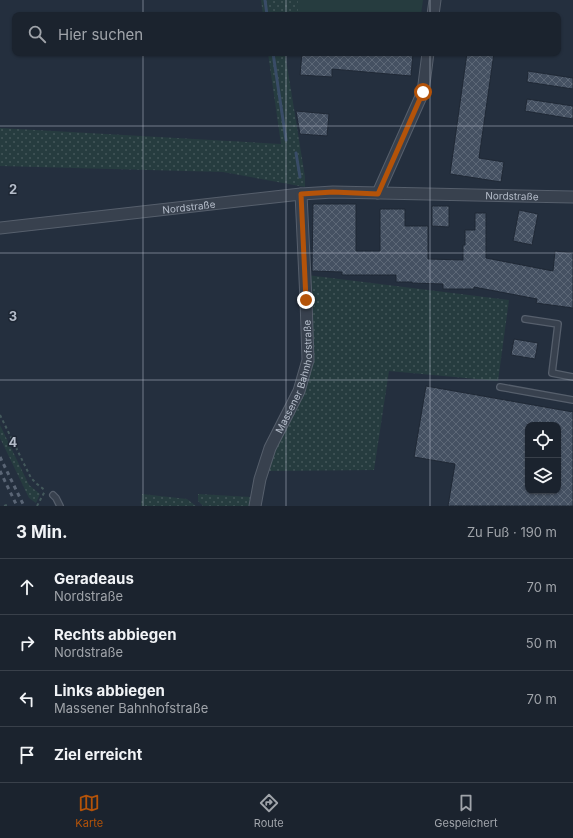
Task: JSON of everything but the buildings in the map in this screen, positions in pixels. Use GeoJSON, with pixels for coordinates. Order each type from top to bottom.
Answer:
{"type":"FeatureCollection","features":[{"type":"Feature","properties":{"kind":"street"},"geometry":{"type":"LineString","coordinates":[[433,12],[434,0]]}},
{"type":"Feature","properties":{"kind":"street"},"geometry":{"type":"LineString","coordinates":[[378,194],[423,92],[428,56]]}},
{"type":"Feature","properties":{"kind":"street","name":"Nordstraße"},"geometry":{"type":"LineString","coordinates":[[0,228],[301,194],[333,192],[573,197]]}},
{"type":"Feature","properties":{"kind":"street","name":"Massener Bahnhofstraße"},"geometry":{"type":"LineString","coordinates":[[255,506],[260,479],[270,448],[299,391],[308,360],[301,194]]}},
{"type":"Feature","properties":{"kind":"lane"},"geometry":{"type":"LineString","coordinates":[[525,319],[558,324],[552,373],[573,377]]}},
{"type":"Feature","properties":{"kind":"lane"},"geometry":{"type":"LineString","coordinates":[[500,387],[573,400]]}},
{"type":"Feature","properties":{"kind":"lane"},"geometry":{"type":"LineString","coordinates":[[53,495],[60,506]]}},
{"type":"Feature","properties":{"kind":"path"},"geometry":{"type":"LineString","coordinates":[[0,415],[32,478],[37,484],[53,495]]}},
{"type":"Feature","properties":{"kind":"path"},"geometry":{"type":"LineString","coordinates":[[37,506],[44,494]]}},
{"type":"Feature","properties":{"kind":"green space"},"geometry":{"type":"Polygon","coordinates":[[[261,0],[298,0],[298,12],[263,12],[261,0]]]}},
{"type":"Feature","properties":{"kind":"green space"},"geometry":{"type":"Polygon","coordinates":[[[298,0],[423,0],[421,12],[298,12],[298,0]]]}},
{"type":"Feature","properties":{"kind":"green space"},"geometry":{"type":"Polygon","coordinates":[[[268,56],[285,56],[305,177],[305,187],[223,172],[0,166],[0,128],[281,144],[268,56]]]}},
{"type":"Feature","properties":{"kind":"green space"},"geometry":{"type":"Polygon","coordinates":[[[307,275],[509,300],[498,381],[389,371],[374,470],[268,471],[274,446],[303,393],[307,275]]]}},
{"type":"Feature","properties":{"kind":"green space"},"geometry":{"type":"Polygon","coordinates":[[[0,425],[29,485],[40,494],[36,503],[29,498],[0,438],[0,425]]]}},
{"type":"Feature","properties":{"kind":"green space"},"geometry":{"type":"Polygon","coordinates":[[[142,494],[187,499],[196,506],[141,506],[142,494]]]}},
{"type":"Feature","properties":{"kind":"green space"},"geometry":{"type":"Polygon","coordinates":[[[198,494],[251,497],[249,506],[203,506],[198,501],[198,494]]]}},
{"type":"Feature","properties":{"kind":"waterway"},"geometry":{"type":"LineString","coordinates":[[265,0],[267,12]]}},
{"type":"Feature","properties":{"kind":"waterway"},"geometry":{"type":"LineString","coordinates":[[273,56],[286,140]]}},
{"type":"Feature","properties":{"kind":"waterway"},"geometry":{"type":"LineString","coordinates":[[296,153],[300,177]]}},
{"type":"Feature","properties":{"kind":"railway"},"geometry":{"type":"LineString","coordinates":[[0,457],[24,506]]}},
{"type":"Feature","properties":{"kind":"railway"},"geometry":{"type":"LineString","coordinates":[[0,471],[17,506]]}},
{"type":"Feature","properties":{"kind":"route"},"geometry":{"type":"LineString","coordinates":[[306,300],[301,194],[333,192],[378,194],[423,92]]}}]}
